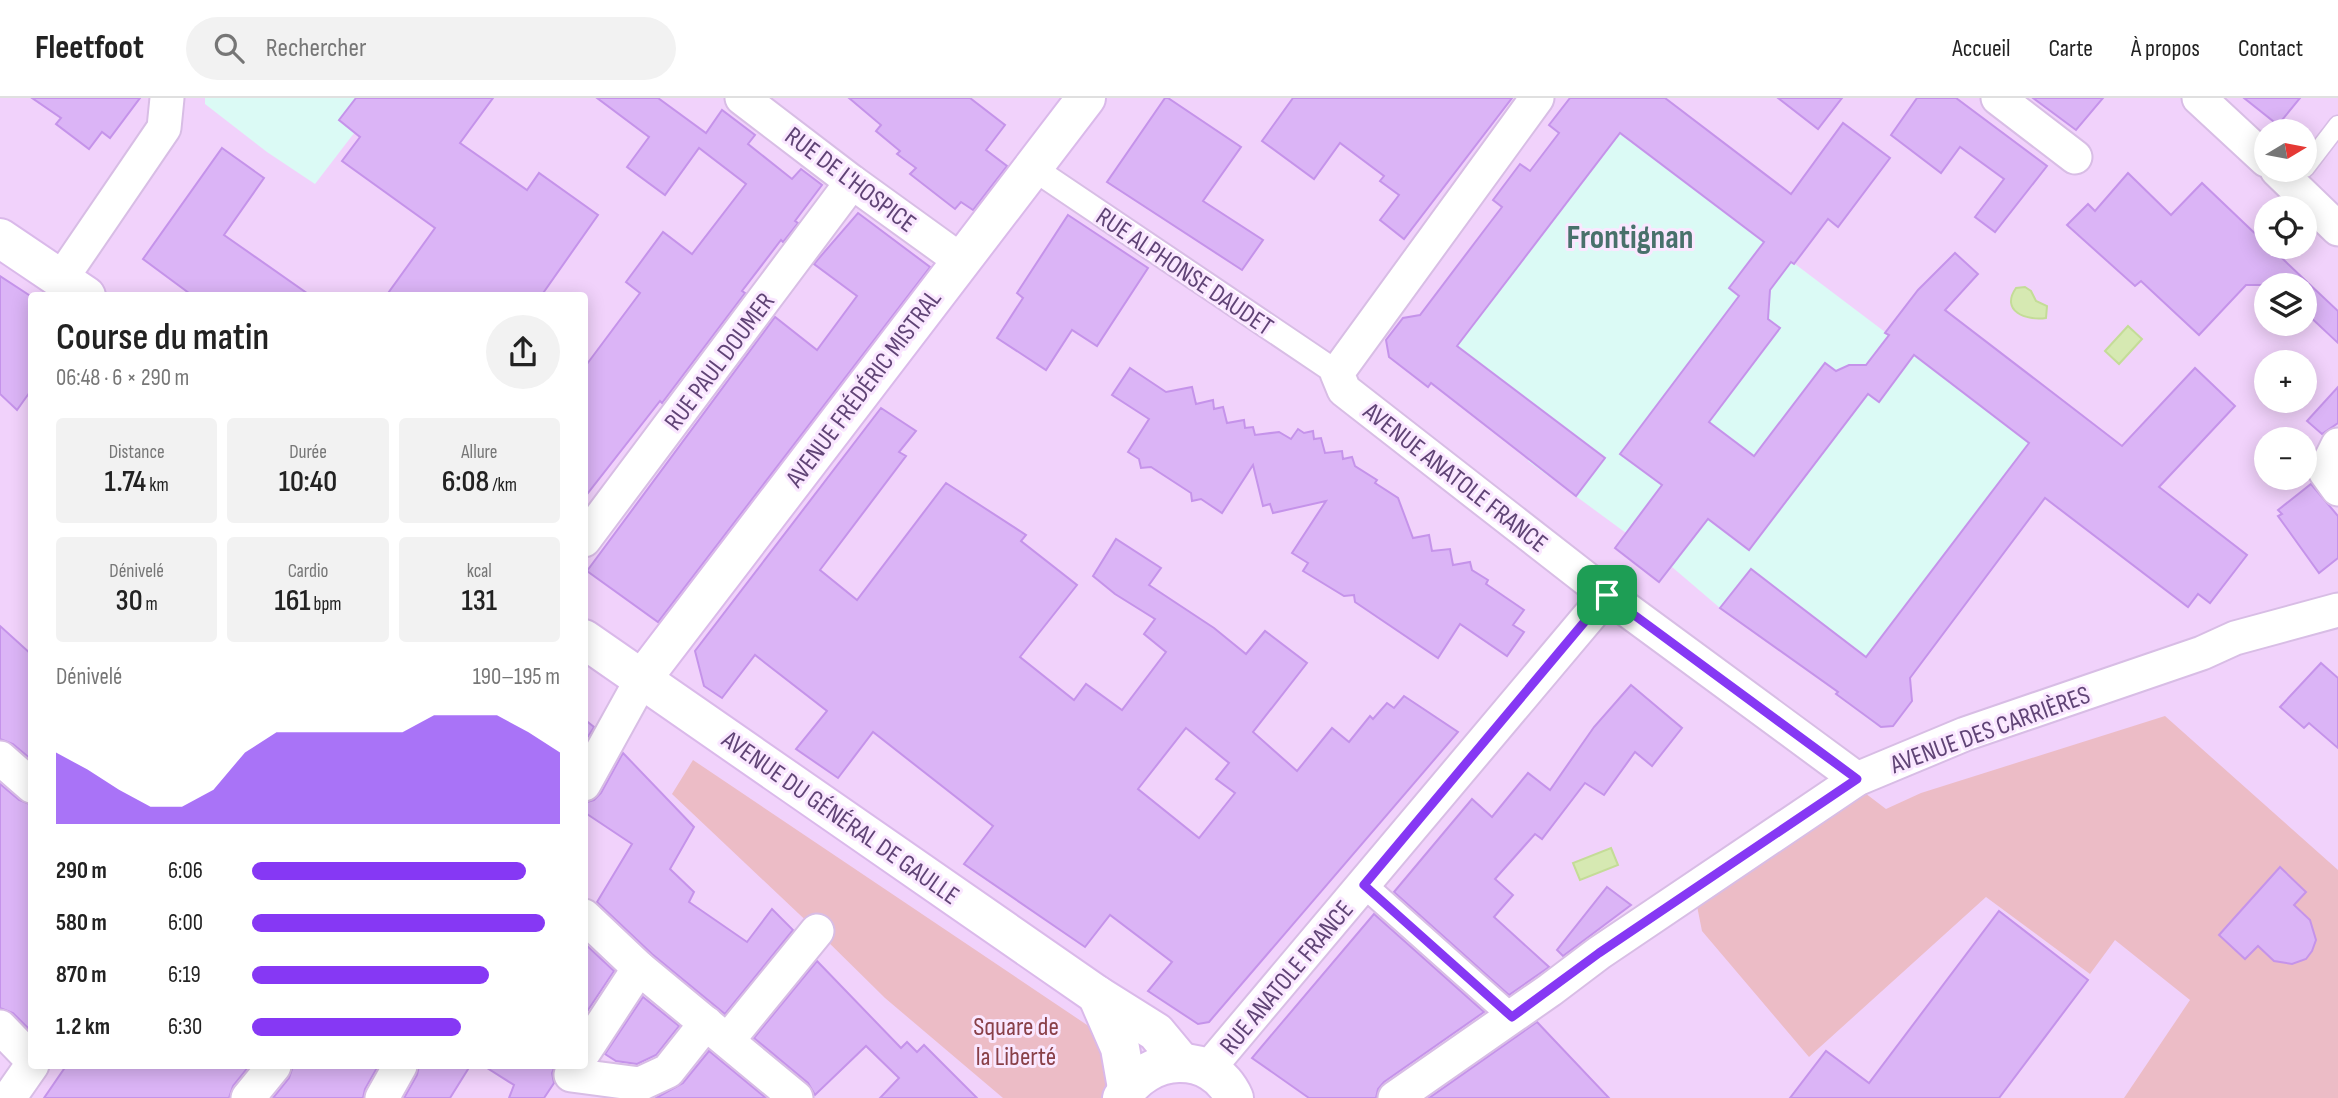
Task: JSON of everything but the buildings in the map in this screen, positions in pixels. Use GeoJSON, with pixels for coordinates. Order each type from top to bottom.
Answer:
{"type":"FeatureCollection","features":[{"type":"Feature","properties":{"kind":"main road","name":"AVENUE FRÉDÉRIC MISTRAL"},"geometry":{"type":"LineString","coordinates":[[642,679],[1086,98]]}},
{"type":"Feature","properties":{"kind":"main road"},"geometry":{"type":"LineString","coordinates":[[0,238],[73,287]]}},
{"type":"Feature","properties":{"kind":"main road","name":"AVENUE DU GÉNÉRAL DE GAULLE"},"geometry":{"type":"LineString","coordinates":[[588,642],[1097,995],[1156,1032],[1194,1066],[1221,1080],[1234,1098]]}},
{"type":"Feature","properties":{"kind":"main road"},"geometry":{"type":"LineString","coordinates":[[1097,995],[1120,1048],[1125,1093]]}},
{"type":"Feature","properties":{"kind":"main road"},"geometry":{"type":"LineString","coordinates":[[1125,1093],[1142,1073],[1160,1065],[1194,1066]]}},
{"type":"Feature","properties":{"kind":"street"},"geometry":{"type":"LineString","coordinates":[[73,287],[164,128],[167,98]]}},
{"type":"Feature","properties":{"kind":"street","name":"RUE DE L'HOSPICE"},"geometry":{"type":"LineString","coordinates":[[742,98],[960,260]]}},
{"type":"Feature","properties":{"kind":"street"},"geometry":{"type":"LineString","coordinates":[[1336,373],[1537,98]]}},
{"type":"Feature","properties":{"kind":"street"},"geometry":{"type":"LineString","coordinates":[[1998,98],[2075,157]]}},
{"type":"Feature","properties":{"kind":"street"},"geometry":{"type":"LineString","coordinates":[[2199,98],[2254,149]]}},
{"type":"Feature","properties":{"kind":"street","name":"RUE ALPHONSE DAUDET"},"geometry":{"type":"LineString","coordinates":[[1033,168],[1336,373]]}},
{"type":"Feature","properties":{"kind":"street","name":"RUE PAUL DOUMER"},"geometry":{"type":"LineString","coordinates":[[588,535],[852,182]]}},
{"type":"Feature","properties":{"kind":"street"},"geometry":{"type":"LineString","coordinates":[[2301,182],[2338,229]]}},
{"type":"Feature","properties":{"kind":"street","name":"AVENUE ANATOLE FRANCE"},"geometry":{"type":"LineString","coordinates":[[1336,373],[1343,390],[1607,595],[1857,779]]}},
{"type":"Feature","properties":{"kind":"street"},"geometry":{"type":"LineString","coordinates":[[2338,445],[2325,471],[2338,489]]}},
{"type":"Feature","properties":{"kind":"street","name":"RUE ANATOLE FRANCE"},"geometry":{"type":"LineString","coordinates":[[1194,1066],[1364,885],[1607,595]]}},
{"type":"Feature","properties":{"kind":"street","name":"AVENUE DES CARRIÈRES"},"geometry":{"type":"LineString","coordinates":[[1395,1098],[1599,953],[1857,779],[1965,734],[2202,653],[2235,638],[2338,610]]}},
{"type":"Feature","properties":{"kind":"street"},"geometry":{"type":"LineString","coordinates":[[588,777],[642,679]]}},
{"type":"Feature","properties":{"kind":"street"},"geometry":{"type":"LineString","coordinates":[[0,758],[28,782]]}},
{"type":"Feature","properties":{"kind":"street"},"geometry":{"type":"LineString","coordinates":[[1364,885],[1512,1017]]}},
{"type":"Feature","properties":{"kind":"street"},"geometry":{"type":"LineString","coordinates":[[588,920],[639,968],[796,1098]]}},
{"type":"Feature","properties":{"kind":"street"},"geometry":{"type":"LineString","coordinates":[[572,1073],[640,1084],[668,1071],[717,1032],[817,931]]}},
{"type":"Feature","properties":{"kind":"street"},"geometry":{"type":"LineString","coordinates":[[588,1048],[639,968]]}},
{"type":"Feature","properties":{"kind":"street"},"geometry":{"type":"LineString","coordinates":[[0,1027],[28,1058]]}},
{"type":"Feature","properties":{"kind":"street"},"geometry":{"type":"LineString","coordinates":[[9,1098],[28,1068]]}},
{"type":"Feature","properties":{"kind":"street"},"geometry":{"type":"LineString","coordinates":[[248,1098],[272,1069]]}},
{"type":"Feature","properties":{"kind":"street"},"geometry":{"type":"LineString","coordinates":[[382,1098],[398,1069]]}},
{"type":"Feature","properties":{"kind":"lane"},"geometry":{"type":"LineString","coordinates":[[2317,148],[2338,125]]}},
{"type":"Feature","properties":{"kind":"shaded area"},"geometry":{"type":"Polygon","coordinates":[[[0,98],[2338,98],[2338,1098],[0,1098],[0,98]]]}},
{"type":"Feature","properties":{"kind":"shaded area"},"geometry":{"type":"Polygon","coordinates":[[[205,98],[381,98],[315,184],[267,152],[205,104],[205,98]]]}},
{"type":"Feature","properties":{"kind":"shaded area"},"geometry":{"type":"Polygon","coordinates":[[[1570,98],[1665,98],[1791,194],[1807,172],[1821,169],[1860,198],[1838,227],[1827,220],[1795,264],[1885,332],[1918,290],[2066,471],[1905,684],[1893,726],[1883,727],[1877,722],[1875,724],[1836,694],[1837,692],[1720,608],[1672,567],[1660,582],[1615,548],[1626,533],[1528,461],[1530,458],[1431,383],[1428,387],[1389,357],[1391,355],[1386,340],[1403,318],[1418,318],[1502,207],[1493,200],[1504,185],[1514,192],[1523,179],[1513,173],[1520,164],[1531,171],[1558,134],[1549,125],[1570,98]]]}},
{"type":"Feature","properties":{"kind":"shaded area"},"geometry":{"type":"Polygon","coordinates":[[[2025,287],[2031,291],[2036,301],[2047,306],[2046,318],[2024,316],[2013,308],[2012,296],[2016,288],[2025,287]]]}},
{"type":"Feature","properties":{"kind":"shaded area"},"geometry":{"type":"Polygon","coordinates":[[[2128,326],[2142,339],[2119,364],[2105,351],[2128,326]]]}},
{"type":"Feature","properties":{"kind":"shaded area"},"geometry":{"type":"Polygon","coordinates":[[[1611,848],[1618,865],[1580,880],[1573,863],[1611,848]]]}},
{"type":"Feature","properties":{"kind":"green space"},"geometry":{"type":"Polygon","coordinates":[[[2165,716],[2338,870],[2338,1098],[2124,1098],[2190,1000],[2115,940],[2090,974],[1986,897],[1809,1057],[1702,931],[1697,906],[1861,790],[1886,809],[1921,793],[2165,716]]]}},
{"type":"Feature","properties":{"kind":"green space","name":"Square de la Liberté"},"geometry":{"type":"Polygon","coordinates":[[[693,760],[1093,1029],[1108,1062],[1103,1098],[1003,1098],[885,998],[672,794],[693,760]]]}},
{"type":"Feature","properties":{"kind":"district","name":"Frontignan"},"geometry":{"type":"Point","coordinates":[1630,236]}},
{"type":"Feature","properties":{"kind":"route"},"geometry":{"type":"LineString","coordinates":[[1607,595],[1857,779],[1599,953],[1512,1017],[1364,885],[1607,595]]}}]}
